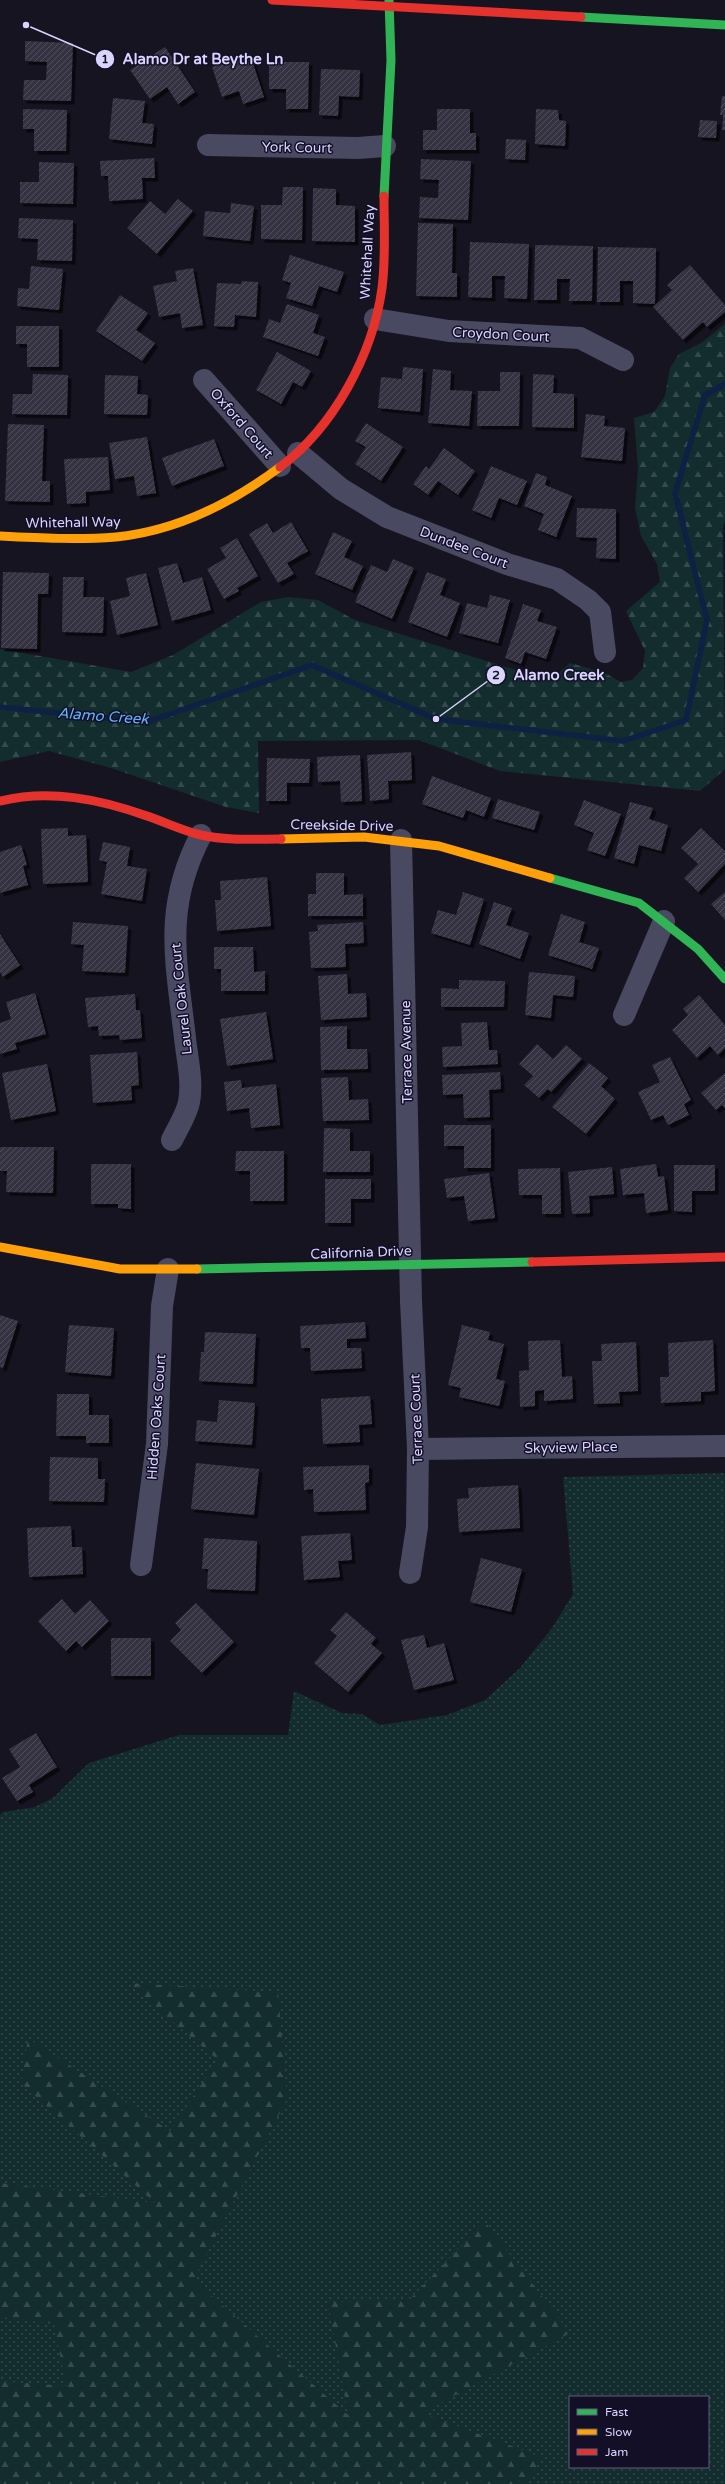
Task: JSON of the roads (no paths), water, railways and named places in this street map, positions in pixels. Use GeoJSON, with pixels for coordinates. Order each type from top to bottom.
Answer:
{"type":"FeatureCollection","features":[{"type":"Feature","properties":{"kind":"street"},"geometry":{"type":"LineString","coordinates":[[272,0],[388,4],[725,25]]}},
{"type":"Feature","properties":{"kind":"street","name":"Whitehall Way"},"geometry":{"type":"LineString","coordinates":[[0,536],[85,538],[121,536],[154,530],[191,518],[243,493],[298,453],[320,427],[342,395],[363,354],[375,319],[382,288],[385,146],[391,48],[388,4]]}},
{"type":"Feature","properties":{"kind":"street","name":"York Court"},"geometry":{"type":"LineString","coordinates":[[208,145],[358,148],[385,146]]}},
{"type":"Feature","properties":{"kind":"street","name":"Croydon Court"},"geometry":{"type":"LineString","coordinates":[[375,319],[449,331],[580,338],[623,360]]}},
{"type":"Feature","properties":{"kind":"street","name":"Oxford Court"},"geometry":{"type":"LineString","coordinates":[[204,380],[280,466]]}},
{"type":"Feature","properties":{"kind":"street","name":"Dundee Court"},"geometry":{"type":"LineString","coordinates":[[298,453],[341,488],[387,517],[507,564],[557,580],[588,600],[600,612],[605,652]]}},
{"type":"Feature","properties":{"kind":"street","name":"Creekside Drive"},"geometry":{"type":"LineString","coordinates":[[0,801],[16,797],[60,795],[90,799],[139,813],[201,835],[232,840],[364,837],[401,840],[439,846],[620,896],[639,903],[664,920],[698,949],[725,979]]}},
{"type":"Feature","properties":{"kind":"street","name":"Laurel Oak Court"},"geometry":{"type":"LineString","coordinates":[[172,1140],[190,1102],[189,1076],[174,943],[178,895],[190,857],[201,835]]}},
{"type":"Feature","properties":{"kind":"street","name":"Terrace Avenue"},"geometry":{"type":"LineString","coordinates":[[401,840],[411,1265]]}},
{"type":"Feature","properties":{"kind":"street"},"geometry":{"type":"LineString","coordinates":[[624,1015],[664,920]]}},
{"type":"Feature","properties":{"kind":"street","name":"California Drive"},"geometry":{"type":"LineString","coordinates":[[0,1247],[120,1269],[411,1265],[725,1257]]}},
{"type":"Feature","properties":{"kind":"street","name":"Terrace Court"},"geometry":{"type":"LineString","coordinates":[[410,1573],[417,1527],[418,1449],[411,1301],[411,1265]]}},
{"type":"Feature","properties":{"kind":"street","name":"Hidden Oaks Court"},"geometry":{"type":"LineString","coordinates":[[141,1565],[157,1444],[162,1306],[168,1269]]}},
{"type":"Feature","properties":{"kind":"street","name":"Skyview Place"},"geometry":{"type":"LineString","coordinates":[[418,1449],[725,1446]]}},
{"type":"Feature","properties":{"kind":"waterway","name":"Alamo Creek"},"geometry":{"type":"LineString","coordinates":[[0,707],[147,722],[312,665],[436,719],[623,741],[686,720],[707,620],[675,493],[705,395],[725,384]]}},
{"type":"Feature","properties":{"kind":"place","name":"Alamo Dr at Beythe Ln"},"geometry":{"type":"Point","coordinates":[26,25]}},
{"type":"Feature","properties":{"kind":"place","name":"Alamo Creek"},"geometry":{"type":"Point","coordinates":[436,719]}}]}
